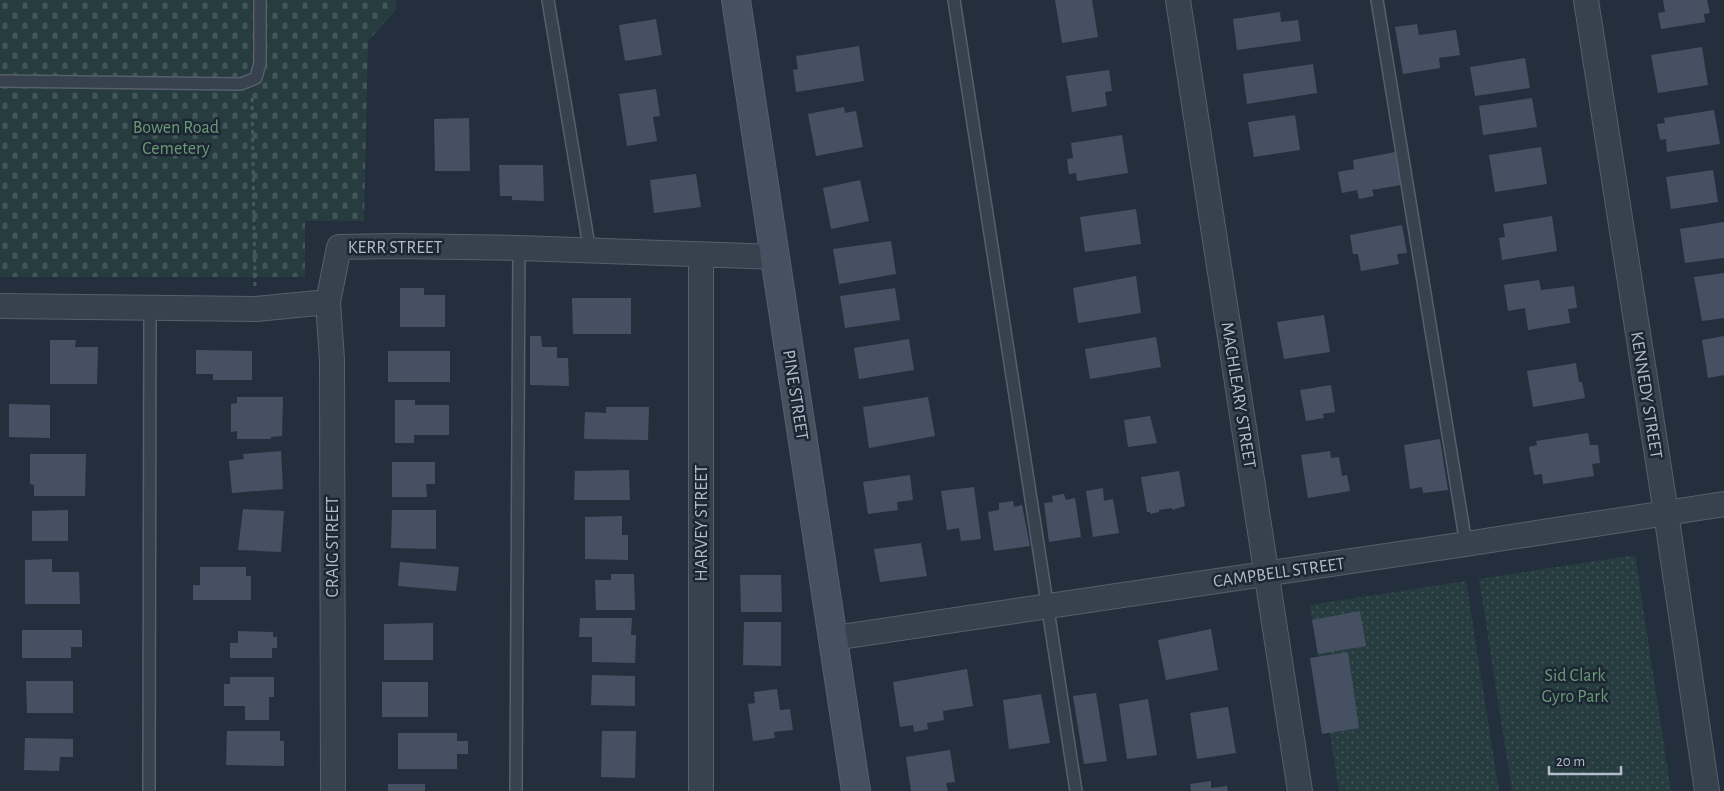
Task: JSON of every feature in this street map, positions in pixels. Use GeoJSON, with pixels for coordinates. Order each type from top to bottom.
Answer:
{"type":"FeatureCollection","features":[{"type":"Feature","properties":{"kind":"street","name":"PINE STREET"},"geometry":{"type":"LineString","coordinates":[[736,0],[856,791]]}},
{"type":"Feature","properties":{"kind":"street","name":"MACHLEARY STREET"},"geometry":{"type":"LineString","coordinates":[[1178,0],[1300,791]]}},
{"type":"Feature","properties":{"kind":"street","name":"KENNEDY STREET"},"geometry":{"type":"LineString","coordinates":[[1586,0],[1666,513],[1707,791]]}},
{"type":"Feature","properties":{"kind":"street","name":"KERR STREET"},"geometry":{"type":"LineString","coordinates":[[328,302],[339,247],[520,248],[590,252],[775,257]]}},
{"type":"Feature","properties":{"kind":"street","name":"HARVEY STREET"},"geometry":{"type":"LineString","coordinates":[[702,255],[702,791]]}},
{"type":"Feature","properties":{"kind":"street"},"geometry":{"type":"LineString","coordinates":[[0,306],[256,308],[328,302]]}},
{"type":"Feature","properties":{"kind":"street","name":"CRAIG STREET"},"geometry":{"type":"LineString","coordinates":[[328,302],[332,360],[333,791]]}},
{"type":"Feature","properties":{"kind":"street","name":"CAMPBELL STREET"},"geometry":{"type":"LineString","coordinates":[[834,638],[1724,504]]}},
{"type":"Feature","properties":{"kind":"lane"},"geometry":{"type":"LineString","coordinates":[[0,81],[241,84],[256,78],[260,63],[260,0]]}},
{"type":"Feature","properties":{"kind":"lane"},"geometry":{"type":"LineString","coordinates":[[548,0],[590,252]]}},
{"type":"Feature","properties":{"kind":"lane"},"geometry":{"type":"LineString","coordinates":[[954,0],[1076,791]]}},
{"type":"Feature","properties":{"kind":"lane"},"geometry":{"type":"LineString","coordinates":[[1377,0],[1466,544]]}},
{"type":"Feature","properties":{"kind":"lane"},"geometry":{"type":"LineString","coordinates":[[516,791],[520,248]]}},
{"type":"Feature","properties":{"kind":"lane"},"geometry":{"type":"LineString","coordinates":[[149,791],[150,308]]}},
{"type":"Feature","properties":{"kind":"path"},"geometry":{"type":"LineString","coordinates":[[252,80],[256,308]]}},
{"type":"Feature","properties":{"kind":"green space","name":"Bowen Road Cemetery"},"geometry":{"type":"Polygon","coordinates":[[[0,0],[396,0],[396,10],[368,41],[364,221],[305,221],[305,277],[0,277],[0,0]]]}},
{"type":"Feature","properties":{"kind":"green space","name":"Sid Clark Gyro Park"},"geometry":{"type":"Polygon","coordinates":[[[1635,555],[1671,791],[1512,791],[1479,579],[1635,555]]]}},
{"type":"Feature","properties":{"kind":"green space"},"geometry":{"type":"Polygon","coordinates":[[[1466,581],[1499,791],[1339,791],[1310,605],[1466,581]]]}},
{"type":"Feature","properties":{"kind":"building"},"geometry":{"type":"Polygon","coordinates":[[[1055,0],[1092,0],[1098,37],[1062,43],[1055,0]]]}},
{"type":"Feature","properties":{"kind":"building"},"geometry":{"type":"Polygon","coordinates":[[[1663,0],[1707,0],[1710,13],[1704,14],[1705,22],[1661,29],[1658,13],[1665,12],[1663,0]]]}},
{"type":"Feature","properties":{"kind":"building"},"geometry":{"type":"Polygon","coordinates":[[[1280,12],[1281,22],[1298,20],[1301,41],[1237,50],[1233,19],[1280,12]]]}},
{"type":"Feature","properties":{"kind":"building"},"geometry":{"type":"Polygon","coordinates":[[[656,19],[662,55],[625,61],[619,25],[656,19]]]}},
{"type":"Feature","properties":{"kind":"building"},"geometry":{"type":"Polygon","coordinates":[[[1417,24],[1419,35],[1456,30],[1460,55],[1439,58],[1440,68],[1403,74],[1395,27],[1417,24]]]}},
{"type":"Feature","properties":{"kind":"building"},"geometry":{"type":"Polygon","coordinates":[[[859,46],[864,81],[796,92],[793,70],[798,69],[796,56],[859,46]]]}},
{"type":"Feature","properties":{"kind":"building"},"geometry":{"type":"Polygon","coordinates":[[[1702,47],[1708,85],[1658,93],[1651,55],[1702,47]]]}},
{"type":"Feature","properties":{"kind":"building"},"geometry":{"type":"Polygon","coordinates":[[[1525,58],[1530,88],[1475,96],[1470,67],[1525,58]]]}},
{"type":"Feature","properties":{"kind":"building"},"geometry":{"type":"Polygon","coordinates":[[[1313,64],[1317,93],[1247,104],[1243,74],[1313,64]]]}},
{"type":"Feature","properties":{"kind":"building"},"geometry":{"type":"Polygon","coordinates":[[[1109,70],[1112,91],[1105,92],[1107,106],[1072,112],[1066,76],[1109,70]]]}},
{"type":"Feature","properties":{"kind":"building"},"geometry":{"type":"Polygon","coordinates":[[[656,89],[660,116],[653,117],[657,141],[627,146],[619,94],[656,89]]]}},
{"type":"Feature","properties":{"kind":"building"},"geometry":{"type":"Polygon","coordinates":[[[1532,98],[1537,127],[1483,135],[1479,106],[1532,98]]]}},
{"type":"Feature","properties":{"kind":"building"},"geometry":{"type":"Polygon","coordinates":[[[844,107],[845,113],[856,111],[863,147],[816,156],[808,114],[844,107]]]}},
{"type":"Feature","properties":{"kind":"building"},"geometry":{"type":"Polygon","coordinates":[[[1714,110],[1720,144],[1667,152],[1666,139],[1660,140],[1657,124],[1665,123],[1664,118],[1714,110]]]}},
{"type":"Feature","properties":{"kind":"building"},"geometry":{"type":"Polygon","coordinates":[[[1295,115],[1300,150],[1254,157],[1248,122],[1295,115]]]}},
{"type":"Feature","properties":{"kind":"building"},"geometry":{"type":"Polygon","coordinates":[[[469,118],[470,171],[435,171],[434,119],[469,118]]]}},
{"type":"Feature","properties":{"kind":"building"},"geometry":{"type":"Polygon","coordinates":[[[1122,135],[1128,173],[1077,181],[1076,173],[1069,174],[1067,159],[1073,158],[1071,143],[1122,135]]]}},
{"type":"Feature","properties":{"kind":"building"},"geometry":{"type":"Polygon","coordinates":[[[1541,147],[1547,184],[1495,192],[1489,155],[1541,147]]]}},
{"type":"Feature","properties":{"kind":"building"},"geometry":{"type":"Polygon","coordinates":[[[1395,152],[1401,185],[1372,190],[1374,196],[1359,199],[1357,190],[1342,193],[1338,172],[1354,169],[1353,160],[1395,152]]]}},
{"type":"Feature","properties":{"kind":"building"},"geometry":{"type":"Polygon","coordinates":[[[499,165],[543,165],[544,201],[512,200],[512,196],[500,196],[499,165]]]}},
{"type":"Feature","properties":{"kind":"building"},"geometry":{"type":"Polygon","coordinates":[[[1713,170],[1718,202],[1671,209],[1666,177],[1713,170]]]}},
{"type":"Feature","properties":{"kind":"building"},"geometry":{"type":"Polygon","coordinates":[[[696,174],[701,207],[654,213],[650,180],[696,174]]]}},
{"type":"Feature","properties":{"kind":"building"},"geometry":{"type":"Polygon","coordinates":[[[860,180],[869,221],[831,229],[823,188],[860,180]]]}},
{"type":"Feature","properties":{"kind":"building"},"geometry":{"type":"Polygon","coordinates":[[[1136,209],[1141,244],[1085,252],[1080,217],[1136,209]]]}},
{"type":"Feature","properties":{"kind":"building"},"geometry":{"type":"Polygon","coordinates":[[[1552,216],[1557,251],[1502,260],[1499,238],[1505,237],[1503,224],[1552,216]]]}},
{"type":"Feature","properties":{"kind":"building"},"geometry":{"type":"Polygon","coordinates":[[[1724,222],[1724,258],[1685,263],[1680,229],[1724,222]]]}},
{"type":"Feature","properties":{"kind":"building"},"geometry":{"type":"Polygon","coordinates":[[[1402,225],[1407,253],[1397,254],[1399,264],[1361,271],[1358,254],[1353,254],[1350,235],[1402,225]]]}},
{"type":"Feature","properties":{"kind":"building"},"geometry":{"type":"Polygon","coordinates":[[[891,241],[896,274],[839,284],[833,249],[891,241]]]}},
{"type":"Feature","properties":{"kind":"building"},"geometry":{"type":"Polygon","coordinates":[[[1724,273],[1724,318],[1702,321],[1694,277],[1724,273]]]}},
{"type":"Feature","properties":{"kind":"building"},"geometry":{"type":"Polygon","coordinates":[[[1136,276],[1141,313],[1078,323],[1073,288],[1136,276]]]}},
{"type":"Feature","properties":{"kind":"building"},"geometry":{"type":"Polygon","coordinates":[[[1539,280],[1541,290],[1574,286],[1577,308],[1568,309],[1570,323],[1528,330],[1525,308],[1508,311],[1504,285],[1539,280]]]}},
{"type":"Feature","properties":{"kind":"building"},"geometry":{"type":"Polygon","coordinates":[[[400,288],[424,288],[424,295],[445,295],[445,327],[400,327],[400,288]]]}},
{"type":"Feature","properties":{"kind":"building"},"geometry":{"type":"Polygon","coordinates":[[[895,288],[900,320],[845,328],[840,296],[895,288]]]}},
{"type":"Feature","properties":{"kind":"building"},"geometry":{"type":"Polygon","coordinates":[[[572,298],[631,298],[631,334],[573,334],[572,298]]]}},
{"type":"Feature","properties":{"kind":"building"},"geometry":{"type":"Polygon","coordinates":[[[1324,315],[1330,352],[1284,359],[1277,322],[1324,315]]]}},
{"type":"Feature","properties":{"kind":"building"},"geometry":{"type":"Polygon","coordinates":[[[530,336],[541,336],[542,347],[557,347],[557,358],[568,358],[569,386],[530,385],[530,336]]]}},
{"type":"Feature","properties":{"kind":"building"},"geometry":{"type":"Polygon","coordinates":[[[1724,336],[1724,375],[1708,378],[1702,340],[1724,336]]]}},
{"type":"Feature","properties":{"kind":"building"},"geometry":{"type":"Polygon","coordinates":[[[1156,337],[1161,367],[1090,379],[1085,349],[1156,337]]]}},
{"type":"Feature","properties":{"kind":"building"},"geometry":{"type":"Polygon","coordinates":[[[909,339],[914,370],[859,379],[854,348],[909,339]]]}},
{"type":"Feature","properties":{"kind":"building"},"geometry":{"type":"Polygon","coordinates":[[[50,340],[76,340],[75,347],[98,347],[97,384],[50,384],[50,340]]]}},
{"type":"Feature","properties":{"kind":"building"},"geometry":{"type":"Polygon","coordinates":[[[196,350],[252,351],[252,380],[213,380],[213,374],[196,374],[196,350]]]}},
{"type":"Feature","properties":{"kind":"building"},"geometry":{"type":"Polygon","coordinates":[[[388,351],[450,351],[450,382],[388,382],[388,351]]]}},
{"type":"Feature","properties":{"kind":"building"},"geometry":{"type":"Polygon","coordinates":[[[1576,363],[1579,382],[1582,382],[1585,398],[1533,407],[1527,371],[1576,363]]]}},
{"type":"Feature","properties":{"kind":"building"},"geometry":{"type":"Polygon","coordinates":[[[1331,385],[1335,412],[1323,414],[1324,418],[1306,421],[1300,390],[1331,385]]]}},
{"type":"Feature","properties":{"kind":"building"},"geometry":{"type":"Polygon","coordinates":[[[237,397],[283,397],[282,436],[271,437],[271,439],[237,439],[237,431],[231,432],[231,404],[237,403],[237,397]]]}},
{"type":"Feature","properties":{"kind":"building"},"geometry":{"type":"Polygon","coordinates":[[[928,397],[935,436],[869,448],[863,407],[928,397]]]}},
{"type":"Feature","properties":{"kind":"building"},"geometry":{"type":"Polygon","coordinates":[[[395,400],[415,400],[415,405],[449,405],[449,435],[414,435],[414,443],[395,443],[395,400]]]}},
{"type":"Feature","properties":{"kind":"building"},"geometry":{"type":"Polygon","coordinates":[[[9,404],[50,405],[50,438],[9,437],[9,404]]]}},
{"type":"Feature","properties":{"kind":"building"},"geometry":{"type":"Polygon","coordinates":[[[606,407],[649,407],[648,440],[584,439],[585,412],[606,413],[606,407]]]}},
{"type":"Feature","properties":{"kind":"building"},"geometry":{"type":"Polygon","coordinates":[[[1150,416],[1157,443],[1128,447],[1124,420],[1150,416]]]}},
{"type":"Feature","properties":{"kind":"building"},"geometry":{"type":"Polygon","coordinates":[[[1588,433],[1590,445],[1598,445],[1600,463],[1592,464],[1594,476],[1543,484],[1542,474],[1534,475],[1529,447],[1537,445],[1536,441],[1588,433]]]}},
{"type":"Feature","properties":{"kind":"building"},"geometry":{"type":"Polygon","coordinates":[[[1440,439],[1448,490],[1423,493],[1422,487],[1410,489],[1404,445],[1440,439]]]}},
{"type":"Feature","properties":{"kind":"building"},"geometry":{"type":"Polygon","coordinates":[[[281,451],[283,489],[232,493],[229,461],[244,459],[243,454],[281,451]]]}},
{"type":"Feature","properties":{"kind":"building"},"geometry":{"type":"Polygon","coordinates":[[[1330,451],[1331,458],[1339,457],[1342,476],[1347,475],[1350,491],[1308,498],[1301,455],[1330,451]]]}},
{"type":"Feature","properties":{"kind":"building"},"geometry":{"type":"Polygon","coordinates":[[[30,454],[86,454],[85,496],[34,496],[34,485],[30,484],[30,454]]]}},
{"type":"Feature","properties":{"kind":"building"},"geometry":{"type":"Polygon","coordinates":[[[392,462],[435,462],[435,484],[426,484],[427,497],[392,497],[392,462]]]}},
{"type":"Feature","properties":{"kind":"building"},"geometry":{"type":"Polygon","coordinates":[[[629,470],[630,500],[574,500],[575,471],[629,470]]]}},
{"type":"Feature","properties":{"kind":"building"},"geometry":{"type":"Polygon","coordinates":[[[1179,471],[1185,506],[1172,510],[1172,508],[1159,510],[1159,512],[1150,514],[1150,512],[1147,512],[1141,477],[1179,471]]]}},
{"type":"Feature","properties":{"kind":"building"},"geometry":{"type":"Polygon","coordinates":[[[910,475],[913,500],[897,502],[898,510],[868,514],[863,482],[910,475]]]}},
{"type":"Feature","properties":{"kind":"building"},"geometry":{"type":"Polygon","coordinates":[[[974,487],[981,539],[961,541],[959,528],[947,530],[941,491],[974,487]]]}},
{"type":"Feature","properties":{"kind":"building"},"geometry":{"type":"Polygon","coordinates":[[[1103,488],[1104,501],[1113,499],[1119,533],[1093,537],[1086,491],[1103,488]]]}},
{"type":"Feature","properties":{"kind":"building"},"geometry":{"type":"Polygon","coordinates":[[[1064,494],[1066,500],[1075,498],[1081,537],[1049,542],[1044,503],[1053,502],[1052,496],[1064,494]]]}},
{"type":"Feature","properties":{"kind":"building"},"geometry":{"type":"Polygon","coordinates":[[[1013,501],[1014,507],[1022,505],[1030,546],[994,551],[988,512],[999,510],[999,503],[1013,501]]]}},
{"type":"Feature","properties":{"kind":"building"},"geometry":{"type":"Polygon","coordinates":[[[243,509],[284,511],[281,552],[238,550],[243,509]]]}},
{"type":"Feature","properties":{"kind":"building"},"geometry":{"type":"Polygon","coordinates":[[[68,510],[68,541],[32,541],[32,511],[68,510]]]}},
{"type":"Feature","properties":{"kind":"building"},"geometry":{"type":"Polygon","coordinates":[[[392,510],[436,510],[436,549],[391,548],[392,510]]]}},
{"type":"Feature","properties":{"kind":"building"},"geometry":{"type":"Polygon","coordinates":[[[622,516],[622,535],[628,535],[628,560],[585,559],[585,517],[622,516]]]}},
{"type":"Feature","properties":{"kind":"building"},"geometry":{"type":"Polygon","coordinates":[[[921,543],[927,576],[880,582],[874,549],[921,543]]]}},
{"type":"Feature","properties":{"kind":"building"},"geometry":{"type":"Polygon","coordinates":[[[52,559],[52,572],[79,572],[80,604],[25,604],[25,560],[52,559]]]}},
{"type":"Feature","properties":{"kind":"building"},"geometry":{"type":"Polygon","coordinates":[[[400,562],[459,567],[456,591],[398,586],[400,562]]]}},
{"type":"Feature","properties":{"kind":"building"},"geometry":{"type":"Polygon","coordinates":[[[200,567],[246,567],[246,576],[251,576],[251,600],[193,600],[193,585],[200,585],[200,567]]]}},
{"type":"Feature","properties":{"kind":"building"},"geometry":{"type":"Polygon","coordinates":[[[611,574],[634,574],[635,610],[596,610],[595,580],[611,580],[611,574]]]}},
{"type":"Feature","properties":{"kind":"building"},"geometry":{"type":"Polygon","coordinates":[[[740,575],[781,575],[782,612],[741,612],[740,575]]]}},
{"type":"Feature","properties":{"kind":"building"},"geometry":{"type":"Polygon","coordinates":[[[1360,611],[1366,646],[1318,654],[1312,620],[1360,611]]]}},
{"type":"Feature","properties":{"kind":"building"},"geometry":{"type":"Polygon","coordinates":[[[580,618],[632,618],[631,635],[636,635],[635,663],[592,662],[592,637],[579,637],[580,618]]]}},
{"type":"Feature","properties":{"kind":"building"},"geometry":{"type":"Polygon","coordinates":[[[744,622],[781,622],[781,666],[743,665],[744,622]]]}},
{"type":"Feature","properties":{"kind":"building"},"geometry":{"type":"Polygon","coordinates":[[[433,623],[433,660],[384,660],[384,624],[433,623]]]}},
{"type":"Feature","properties":{"kind":"building"},"geometry":{"type":"Polygon","coordinates":[[[1211,629],[1218,670],[1166,680],[1158,640],[1211,629]]]}},
{"type":"Feature","properties":{"kind":"building"},"geometry":{"type":"Polygon","coordinates":[[[22,630],[82,630],[82,647],[71,647],[71,658],[22,658],[22,630]]]}},
{"type":"Feature","properties":{"kind":"building"},"geometry":{"type":"Polygon","coordinates":[[[238,631],[273,632],[273,637],[277,637],[277,648],[272,648],[272,658],[230,658],[230,643],[238,643],[238,631]]]}},
{"type":"Feature","properties":{"kind":"building"},"geometry":{"type":"Polygon","coordinates":[[[1348,652],[1359,728],[1322,734],[1310,658],[1348,652]]]}},
{"type":"Feature","properties":{"kind":"building"},"geometry":{"type":"Polygon","coordinates":[[[967,669],[973,706],[943,711],[944,720],[927,723],[928,729],[914,732],[913,725],[900,727],[893,682],[967,669]]]}},
{"type":"Feature","properties":{"kind":"building"},"geometry":{"type":"Polygon","coordinates":[[[592,675],[635,676],[635,706],[591,705],[592,675]]]}},
{"type":"Feature","properties":{"kind":"building"},"geometry":{"type":"Polygon","coordinates":[[[230,677],[274,677],[274,697],[269,697],[269,720],[245,720],[245,706],[224,706],[224,684],[230,684],[230,677]]]}},
{"type":"Feature","properties":{"kind":"building"},"geometry":{"type":"Polygon","coordinates":[[[26,681],[73,681],[73,713],[27,713],[26,681]]]}},
{"type":"Feature","properties":{"kind":"building"},"geometry":{"type":"Polygon","coordinates":[[[382,682],[428,682],[428,717],[382,717],[382,682]]]}},
{"type":"Feature","properties":{"kind":"building"},"geometry":{"type":"Polygon","coordinates":[[[777,689],[780,710],[790,709],[793,730],[774,732],[775,738],[753,741],[748,704],[755,703],[754,692],[777,689]]]}},
{"type":"Feature","properties":{"kind":"building"},"geometry":{"type":"Polygon","coordinates":[[[1096,693],[1107,761],[1084,764],[1073,696],[1096,693]]]}},
{"type":"Feature","properties":{"kind":"building"},"geometry":{"type":"Polygon","coordinates":[[[1041,694],[1050,743],[1009,749],[1003,700],[1041,694]]]}},
{"type":"Feature","properties":{"kind":"building"},"geometry":{"type":"Polygon","coordinates":[[[1148,699],[1157,755],[1127,759],[1119,704],[1148,699]]]}},
{"type":"Feature","properties":{"kind":"building"},"geometry":{"type":"Polygon","coordinates":[[[1228,707],[1236,753],[1197,759],[1190,713],[1228,707]]]}},
{"type":"Feature","properties":{"kind":"building"},"geometry":{"type":"Polygon","coordinates":[[[227,731],[280,731],[280,741],[284,741],[284,766],[226,765],[227,731]]]}},
{"type":"Feature","properties":{"kind":"building"},"geometry":{"type":"Polygon","coordinates":[[[602,731],[636,731],[635,778],[601,777],[602,731]]]}},
{"type":"Feature","properties":{"kind":"building"},"geometry":{"type":"Polygon","coordinates":[[[398,733],[457,733],[457,741],[468,741],[468,754],[457,754],[457,769],[398,769],[398,733]]]}},
{"type":"Feature","properties":{"kind":"building"},"geometry":{"type":"Polygon","coordinates":[[[25,738],[73,739],[73,757],[60,757],[59,771],[24,770],[25,738]]]}},
{"type":"Feature","properties":{"kind":"building"},"geometry":{"type":"Polygon","coordinates":[[[950,750],[955,782],[946,783],[948,791],[911,791],[906,757],[950,750]]]}},
{"type":"Feature","properties":{"kind":"building"},"geometry":{"type":"Polygon","coordinates":[[[1211,781],[1211,788],[1227,786],[1228,791],[1191,791],[1190,784],[1211,781]]]}},
{"type":"Feature","properties":{"kind":"building"},"geometry":{"type":"Polygon","coordinates":[[[388,784],[425,784],[425,791],[388,791],[388,784]]]}}]}
